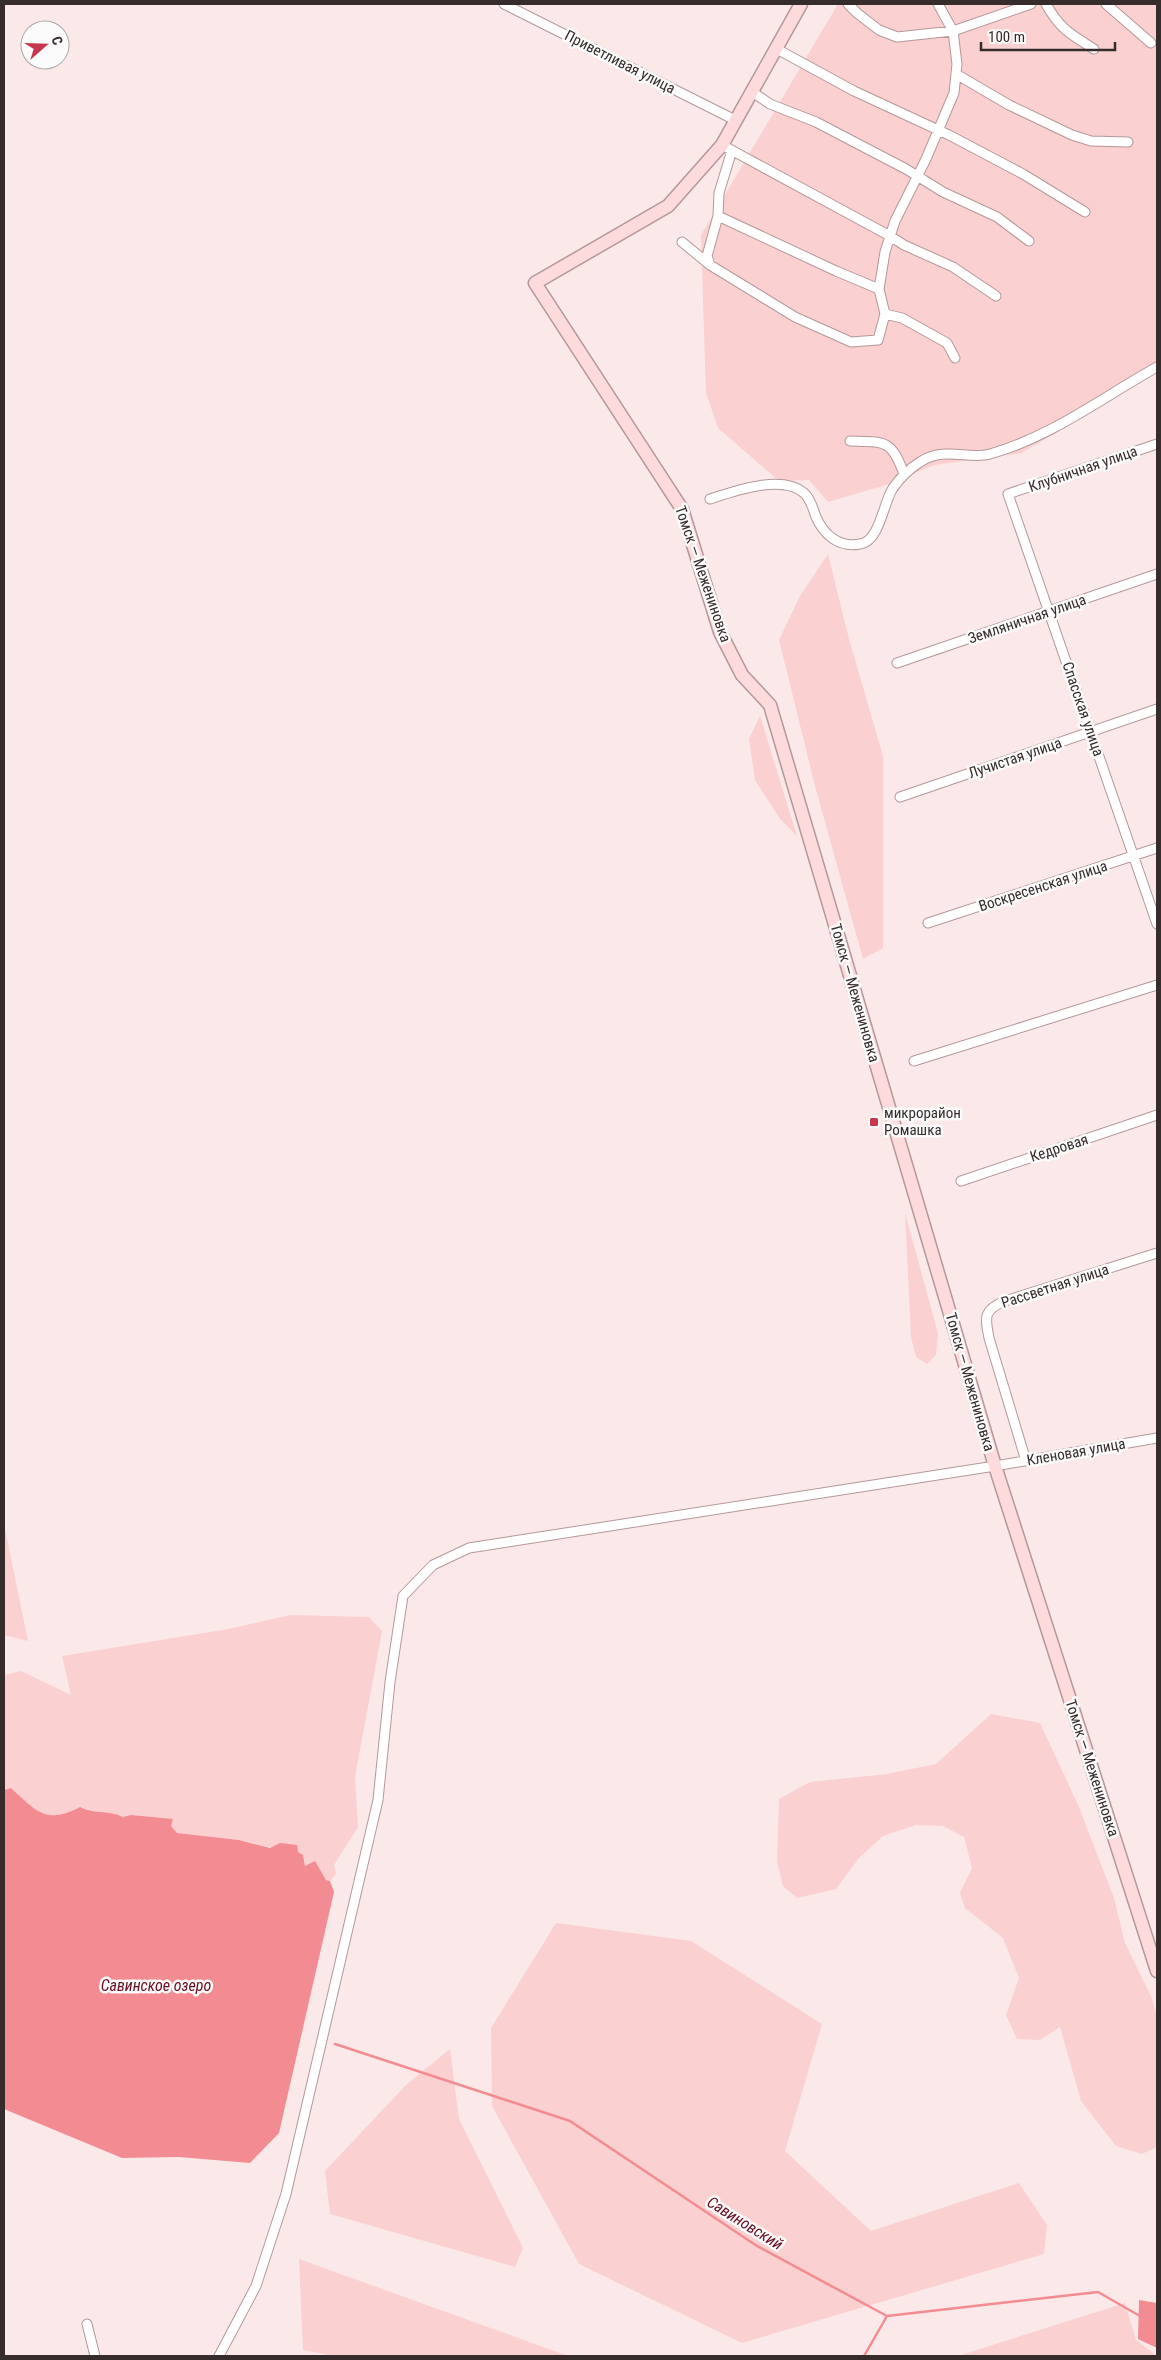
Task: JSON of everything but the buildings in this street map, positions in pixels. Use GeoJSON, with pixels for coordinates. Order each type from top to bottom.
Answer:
{"type":"FeatureCollection","features":[{"type":"Feature","properties":{"kind":"street","name":"Приветливая улица"},"geometry":{"type":"LineString","coordinates":[[504,4],[735,120]]}},
{"type":"Feature","properties":{"kind":"street"},"geometry":{"type":"LineString","coordinates":[[710,265],[707,256],[718,216],[719,193],[727,147],[735,120],[801,4]]}},
{"type":"Feature","properties":{"kind":"street"},"geometry":{"type":"LineString","coordinates":[[848,4],[857,13],[888,35],[897,37],[953,31],[1017,6],[1031,4]]}},
{"type":"Feature","properties":{"kind":"street"},"geometry":{"type":"LineString","coordinates":[[682,242],[710,265],[795,317],[851,342],[878,340],[885,314],[879,289],[890,236],[895,221],[918,176],[954,93],[956,74],[953,31],[938,4]]}},
{"type":"Feature","properties":{"kind":"street"},"geometry":{"type":"LineString","coordinates":[[1046,4],[1057,22],[1070,34],[1094,49]]}},
{"type":"Feature","properties":{"kind":"street"},"geometry":{"type":"LineString","coordinates":[[1106,4],[1151,43]]}},
{"type":"Feature","properties":{"kind":"street"},"geometry":{"type":"LineString","coordinates":[[775,48],[854,91],[939,130],[1023,174],[1085,212]]}},
{"type":"Feature","properties":{"kind":"street"},"geometry":{"type":"LineString","coordinates":[[956,74],[1009,105],[1072,135],[1091,141],[1128,142]]}},
{"type":"Feature","properties":{"kind":"street"},"geometry":{"type":"LineString","coordinates":[[751,91],[770,104],[816,122],[918,176],[943,192],[997,216],[1029,241]]}},
{"type":"Feature","properties":{"kind":"street"},"geometry":{"type":"LineString","coordinates":[[727,147],[904,245],[953,267],[996,296]]}},
{"type":"Feature","properties":{"kind":"street","name":"Томск — Межениновка"},"geometry":{"type":"LineString","coordinates":[[727,147],[668,206],[535,283],[682,508],[720,632],[742,675],[770,705],[995,1466],[1157,1971]]}},
{"type":"Feature","properties":{"kind":"street"},"geometry":{"type":"LineString","coordinates":[[718,216],[879,289]]}},
{"type":"Feature","properties":{"kind":"street"},"geometry":{"type":"LineString","coordinates":[[885,314],[902,318],[947,343],[955,358]]}},
{"type":"Feature","properties":{"kind":"street"},"geometry":{"type":"LineString","coordinates":[[710,499],[742,488],[758,485],[792,488],[805,493],[820,524],[836,542],[863,544],[872,538],[892,490],[904,474],[922,461],[950,453],[988,454],[1037,435],[1084,412],[1157,367]]}},
{"type":"Feature","properties":{"kind":"street"},"geometry":{"type":"LineString","coordinates":[[850,441],[886,443],[894,451],[904,474]]}},
{"type":"Feature","properties":{"kind":"street","name":"Клубничная улица"},"geometry":{"type":"LineString","coordinates":[[1008,494],[1157,444]]}},
{"type":"Feature","properties":{"kind":"street","name":"Спасская улица"},"geometry":{"type":"LineString","coordinates":[[1008,494],[1157,924]]}},
{"type":"Feature","properties":{"kind":"street","name":"Земляничная улица"},"geometry":{"type":"LineString","coordinates":[[897,663],[1157,574]]}},
{"type":"Feature","properties":{"kind":"street","name":"Лучистая улица"},"geometry":{"type":"LineString","coordinates":[[900,797],[1157,709]]}},
{"type":"Feature","properties":{"kind":"street","name":"Воскресенская улица"},"geometry":{"type":"LineString","coordinates":[[928,923],[1157,848]]}},
{"type":"Feature","properties":{"kind":"street"},"geometry":{"type":"LineString","coordinates":[[914,1061],[1157,985]]}},
{"type":"Feature","properties":{"kind":"street","name":"Кедровая"},"geometry":{"type":"LineString","coordinates":[[961,1180],[1157,1115]]}},
{"type":"Feature","properties":{"kind":"street","name":"Рассветная улица"},"geometry":{"type":"LineString","coordinates":[[1026,1461],[989,1338],[986,1322],[988,1312],[993,1306],[1005,1301],[1157,1253]]}},
{"type":"Feature","properties":{"kind":"street","name":"Кленовая улица"},"geometry":{"type":"LineString","coordinates":[[219,2356],[256,2286],[286,2194],[378,1800],[390,1682],[403,1596],[433,1565],[469,1548],[995,1466],[1157,1438]]}},
{"type":"Feature","properties":{"kind":"street"},"geometry":{"type":"LineString","coordinates":[[87,2324],[94,2356]]}},
{"type":"Feature","properties":{"kind":"shaded area"},"geometry":{"type":"Polygon","coordinates":[[[838,4],[1157,4],[1157,372],[1022,453],[934,465],[889,484],[828,502],[809,480],[779,481],[718,428],[706,393],[701,235],[838,4]]]}},
{"type":"Feature","properties":{"kind":"shaded area"},"geometry":{"type":"Polygon","coordinates":[[[828,554],[849,639],[883,756],[883,948],[863,959],[815,786],[779,640],[800,596],[828,554]]]}},
{"type":"Feature","properties":{"kind":"shaded area"},"geometry":{"type":"Polygon","coordinates":[[[760,716],[797,836],[780,819],[755,780],[749,739],[760,716]]]}},
{"type":"Feature","properties":{"kind":"shaded area"},"geometry":{"type":"Polygon","coordinates":[[[905,1213],[938,1333],[936,1355],[927,1364],[916,1357],[911,1337],[905,1213]]]}},
{"type":"Feature","properties":{"kind":"shaded area"},"geometry":{"type":"Polygon","coordinates":[[[4,1524],[28,1641],[4,1635],[4,1524]]]}},
{"type":"Feature","properties":{"kind":"shaded area"},"geometry":{"type":"Polygon","coordinates":[[[290,1615],[369,1617],[382,1631],[355,1777],[358,1827],[334,1865],[336,1874],[330,1881],[326,1880],[315,1862],[306,1866],[303,1855],[239,1840],[176,1833],[171,1826],[173,1820],[131,1815],[123,1817],[80,1807],[58,1815],[50,1815],[35,1809],[11,1788],[4,1790],[4,1675],[21,1671],[71,1695],[62,1656],[229,1629],[290,1615]]]}},
{"type":"Feature","properties":{"kind":"shaded area"},"geometry":{"type":"Polygon","coordinates":[[[991,1714],[1040,1723],[1079,1807],[1114,1898],[1125,1943],[1151,1996],[1157,2016],[1157,2147],[1142,2154],[1116,2146],[1081,2101],[1060,2027],[1040,2040],[1017,2039],[1006,2015],[1019,1978],[1003,1938],[965,1908],[960,1893],[972,1868],[964,1837],[943,1826],[916,1825],[883,1836],[859,1858],[836,1889],[797,1898],[783,1886],[777,1862],[779,1799],[810,1782],[887,1774],[936,1764],[991,1714]]]}},
{"type":"Feature","properties":{"kind":"shaded area"},"geometry":{"type":"Polygon","coordinates":[[[556,1923],[691,1941],[822,2024],[785,2151],[871,2231],[1019,2183],[1047,2225],[1044,2254],[742,2343],[579,2264],[492,2106],[491,2028],[556,1923]]]}},
{"type":"Feature","properties":{"kind":"shaded area"},"geometry":{"type":"Polygon","coordinates":[[[450,2049],[459,2119],[523,2248],[515,2267],[330,2214],[325,2171],[406,2085],[450,2049]]]}},
{"type":"Feature","properties":{"kind":"shaded area"},"geometry":{"type":"Polygon","coordinates":[[[299,2259],[568,2356],[333,2356],[303,2350],[299,2259]]]}},
{"type":"Feature","properties":{"kind":"shaded area"},"geometry":{"type":"Polygon","coordinates":[[[1125,2303],[1136,2340],[1157,2356],[958,2356],[1125,2303]]]}},
{"type":"Feature","properties":{"kind":"water","name":"Савинское озеро"},"geometry":{"type":"Polygon","coordinates":[[[11,1788],[35,1809],[50,1815],[58,1815],[80,1807],[90,1811],[112,1813],[123,1817],[131,1815],[173,1819],[171,1826],[177,1833],[239,1840],[270,1848],[280,1843],[297,1845],[298,1852],[303,1855],[305,1866],[315,1861],[326,1880],[330,1881],[334,1892],[279,2133],[250,2163],[179,2157],[122,2158],[4,2109],[4,1790],[11,1788]]]}},
{"type":"Feature","properties":{"kind":"water"},"geometry":{"type":"Polygon","coordinates":[[[1139,2300],[1157,2303],[1157,2348],[1138,2339],[1139,2300]]]}},
{"type":"Feature","properties":{"kind":"waterway","name":"Савиновский"},"geometry":{"type":"LineString","coordinates":[[335,2044],[570,2121],[757,2246],[887,2316],[1098,2292],[1140,2316]]}},
{"type":"Feature","properties":{"kind":"waterway"},"geometry":{"type":"LineString","coordinates":[[864,2356],[887,2316]]}},
{"type":"Feature","properties":{"kind":"place","name":"микрорайон Ромашка"},"geometry":{"type":"Point","coordinates":[874,1122]}}]}
